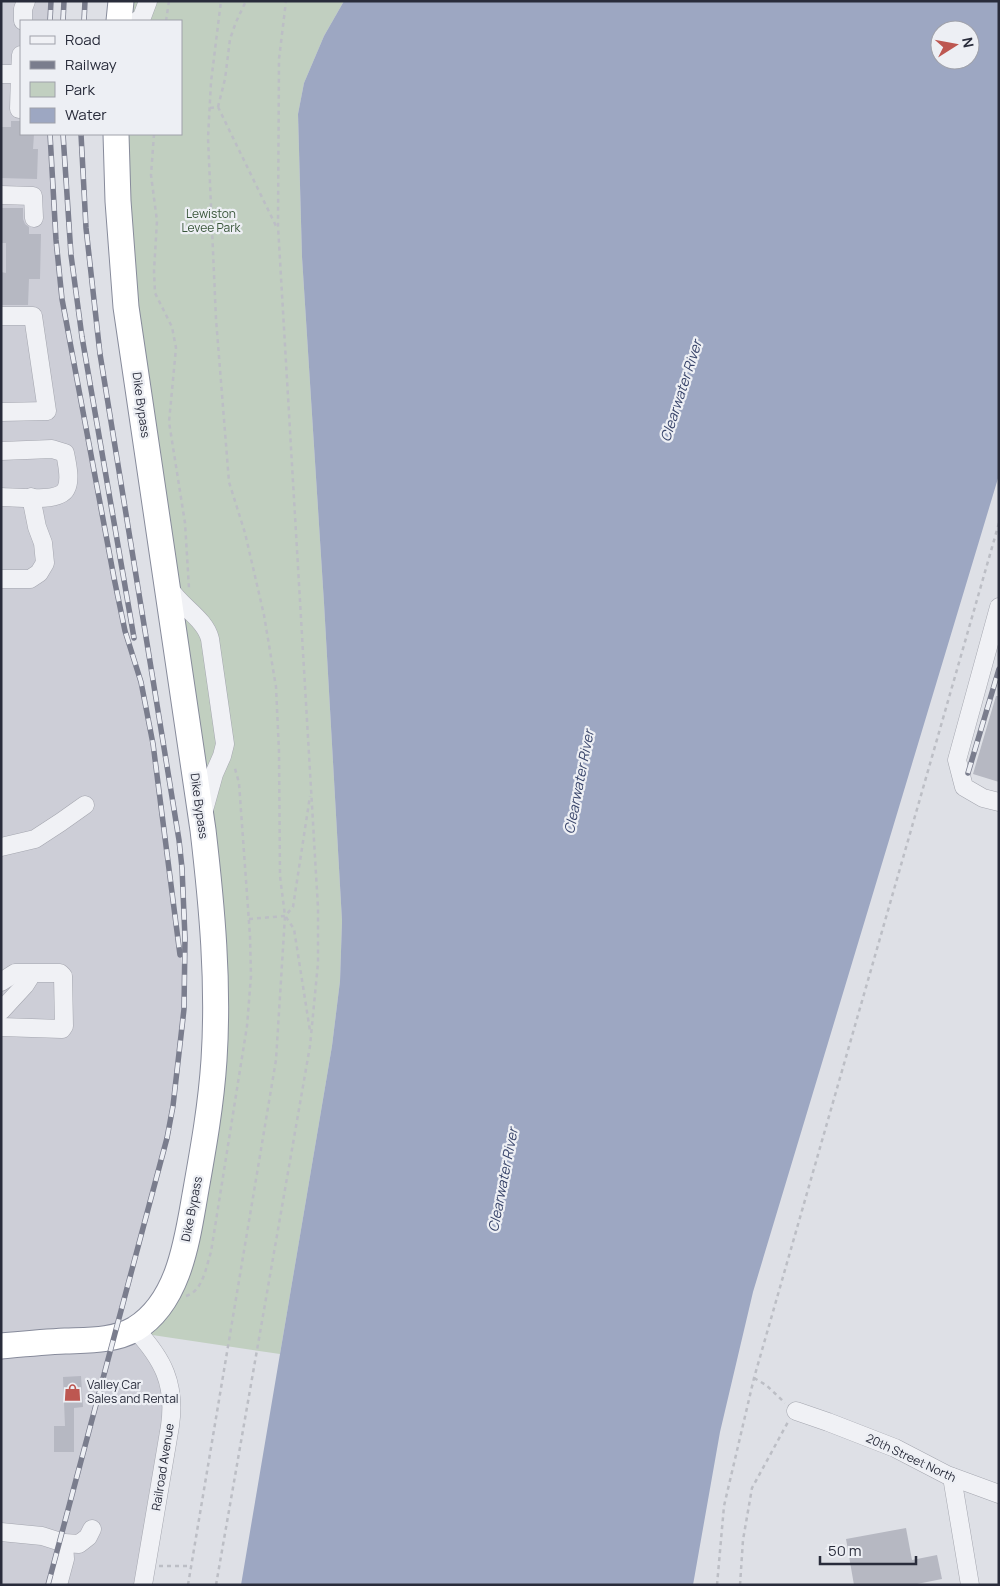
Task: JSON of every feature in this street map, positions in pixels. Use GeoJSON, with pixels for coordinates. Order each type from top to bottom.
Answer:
{"type":"FeatureCollection","features":[{"type":"Feature","properties":{"kind":"highway"},"geometry":{"type":"LineString","coordinates":[[119,20],[121,1]]}},
{"type":"Feature","properties":{"kind":"highway","name":"Dike Bypass"},"geometry":{"type":"LineString","coordinates":[[1,1346],[101,1340],[120,1336],[146,1321],[161,1305],[178,1269],[191,1218],[205,1138],[214,1059],[215,996],[212,904],[203,830],[126,307],[118,201],[116,135]]}},
{"type":"Feature","properties":{"kind":"highway"},"geometry":{"type":"LineString","coordinates":[[1,1363],[20,1357],[58,1354],[101,1340]]}},
{"type":"Feature","properties":{"kind":"street"},"geometry":{"type":"LineString","coordinates":[[23,20],[23,8],[26,1]]}},
{"type":"Feature","properties":{"kind":"street"},"geometry":{"type":"LineString","coordinates":[[138,20],[142,17],[148,1]]}},
{"type":"Feature","properties":{"kind":"street"},"geometry":{"type":"LineString","coordinates":[[1,74],[20,74],[19,109]]}},
{"type":"Feature","properties":{"kind":"street"},"geometry":{"type":"LineString","coordinates":[[1,195],[33,196],[34,218]]}},
{"type":"Feature","properties":{"kind":"street"},"geometry":{"type":"LineString","coordinates":[[1,316],[33,316],[47,411],[1,412]]}},
{"type":"Feature","properties":{"kind":"street"},"geometry":{"type":"LineString","coordinates":[[1,451],[52,449],[66,454],[68,468],[68,488],[62,494],[50,498],[1,497]]}},
{"type":"Feature","properties":{"kind":"street"},"geometry":{"type":"LineString","coordinates":[[1,579],[30,579],[39,573],[45,563],[44,543],[37,528],[31,497]]}},
{"type":"Feature","properties":{"kind":"street"},"geometry":{"type":"LineString","coordinates":[[166,582],[174,595],[203,624],[209,634],[225,737],[224,749],[207,796],[203,830]]}},
{"type":"Feature","properties":{"kind":"street"},"geometry":{"type":"LineString","coordinates":[[999,607],[956,760],[964,786],[983,798],[999,802]]}},
{"type":"Feature","properties":{"kind":"street"},"geometry":{"type":"LineString","coordinates":[[1,848],[35,839],[84,804]]}},
{"type":"Feature","properties":{"kind":"street"},"geometry":{"type":"LineString","coordinates":[[1,982],[15,973],[32,974],[43,971],[60,973],[63,976],[64,1026],[62,1029],[1,1027]]}},
{"type":"Feature","properties":{"kind":"street"},"geometry":{"type":"LineString","coordinates":[[1,1011],[25,985],[32,974]]}},
{"type":"Feature","properties":{"kind":"street","name":"Railroad Avenue"},"geometry":{"type":"LineString","coordinates":[[135,1328],[149,1344],[164,1367],[172,1400],[172,1412],[143,1585]]}},
{"type":"Feature","properties":{"kind":"street","name":"20th Street North"},"geometry":{"type":"LineString","coordinates":[[791,1411],[828,1422],[895,1448],[952,1477],[999,1494]]}},
{"type":"Feature","properties":{"kind":"street"},"geometry":{"type":"LineString","coordinates":[[952,1477],[970,1585]]}},
{"type":"Feature","properties":{"kind":"street"},"geometry":{"type":"LineString","coordinates":[[1,1532],[42,1536],[64,1543],[79,1544],[88,1536],[92,1529]]}},
{"type":"Feature","properties":{"kind":"street"},"geometry":{"type":"LineString","coordinates":[[58,1585],[65,1559],[64,1543]]}},
{"type":"Feature","properties":{"kind":"path"},"geometry":{"type":"LineString","coordinates":[[166,20],[169,1]]}},
{"type":"Feature","properties":{"kind":"path"},"geometry":{"type":"LineString","coordinates":[[188,1585],[276,1060],[285,916],[280,876],[279,752],[276,688],[264,614],[245,533],[230,482],[216,319],[208,138],[211,82],[221,1]]}},
{"type":"Feature","properties":{"kind":"path"},"geometry":{"type":"LineString","coordinates":[[246,1],[230,39],[218,107],[278,229]]}},
{"type":"Feature","properties":{"kind":"path"},"geometry":{"type":"LineString","coordinates":[[216,1585],[310,1036],[318,963],[318,917],[278,229],[279,59],[286,1]]}},
{"type":"Feature","properties":{"kind":"path"},"geometry":{"type":"LineString","coordinates":[[210,108],[218,107]]}},
{"type":"Feature","properties":{"kind":"path"},"geometry":{"type":"LineString","coordinates":[[154,135],[151,175],[157,221],[154,293],[172,326],[176,348],[169,422],[185,523],[189,612]]}},
{"type":"Feature","properties":{"kind":"path"},"geometry":{"type":"LineString","coordinates":[[717,1585],[724,1506],[754,1378],[999,523]]}},
{"type":"Feature","properties":{"kind":"path"},"geometry":{"type":"LineString","coordinates":[[249,919],[285,916],[293,907],[311,789]]}},
{"type":"Feature","properties":{"kind":"path"},"geometry":{"type":"LineString","coordinates":[[285,916],[294,929],[310,1036]]}},
{"type":"Feature","properties":{"kind":"path"},"geometry":{"type":"LineString","coordinates":[[740,1585],[743,1540],[752,1488],[788,1422],[791,1411],[785,1402],[766,1385],[754,1378]]}},
{"type":"Feature","properties":{"kind":"path"},"geometry":{"type":"LineString","coordinates":[[146,1566],[190,1566]]}},
{"type":"Feature","properties":{"kind":"shaded area"},"geometry":{"type":"Polygon","coordinates":[[[1,1],[52,1],[51,20],[20,20],[20,135],[51,135],[53,192],[62,299],[114,578],[141,682],[185,987],[177,1075],[167,1138],[115,1337],[135,1329],[171,1390],[143,1585],[1,1585],[1,1]]]}},
{"type":"Feature","properties":{"kind":"green space","name":"Lewiston Levee Park"},"geometry":{"type":"Polygon","coordinates":[[[121,1],[344,1],[324,36],[304,83],[298,114],[302,257],[342,921],[340,981],[332,1046],[280,1354],[139,1333],[178,1269],[215,996],[116,135],[182,135],[182,20],[119,20],[121,1]]]}},
{"type":"Feature","properties":{"kind":"water","name":"Clearwater River"},"geometry":{"type":"Polygon","coordinates":[[[344,1],[999,1],[999,475],[753,1292],[720,1432],[693,1585],[241,1585],[332,1046],[340,981],[342,921],[302,257],[298,114],[304,83],[324,36],[344,1]]]}},
{"type":"Feature","properties":{"kind":"building"},"geometry":{"type":"Polygon","coordinates":[[[11,121],[20,121],[20,135],[34,135],[33,149],[38,149],[37,179],[1,178],[1,127],[11,127],[11,121]]]}},
{"type":"Feature","properties":{"kind":"building"},"geometry":{"type":"Polygon","coordinates":[[[1,208],[23,208],[23,219],[29,227],[29,234],[41,234],[40,279],[29,279],[28,305],[1,305],[1,272],[6,273],[6,243],[1,243],[1,208]]]}},
{"type":"Feature","properties":{"kind":"building"},"geometry":{"type":"Polygon","coordinates":[[[996,696],[999,696],[999,782],[973,774],[996,696]]]}},
{"type":"Feature","properties":{"kind":"building"},"geometry":{"type":"Polygon","coordinates":[[[81,1376],[83,1407],[74,1408],[74,1452],[54,1452],[54,1426],[65,1426],[63,1377],[81,1376]]]}},
{"type":"Feature","properties":{"kind":"building"},"geometry":{"type":"Polygon","coordinates":[[[906,1528],[912,1560],[937,1555],[942,1579],[912,1585],[854,1585],[846,1539],[906,1528]]]}},
{"type":"Feature","properties":{"kind":"railway"},"geometry":{"type":"LineString","coordinates":[[50,20],[51,1]]}},
{"type":"Feature","properties":{"kind":"railway"},"geometry":{"type":"LineString","coordinates":[[63,20],[64,1]]}},
{"type":"Feature","properties":{"kind":"railway"},"geometry":{"type":"LineString","coordinates":[[84,20],[85,1]]}},
{"type":"Feature","properties":{"kind":"railway"},"geometry":{"type":"LineString","coordinates":[[50,135],[56,240],[62,299],[114,578],[125,631],[141,682],[153,744],[180,955]]}},
{"type":"Feature","properties":{"kind":"railway"},"geometry":{"type":"LineString","coordinates":[[63,135],[71,255],[82,337],[134,638]]}},
{"type":"Feature","properties":{"kind":"railway"},"geometry":{"type":"LineString","coordinates":[[48,1585],[167,1138],[173,1106],[184,1009],[185,938],[179,840],[100,354],[86,228],[81,135]]}},
{"type":"Feature","properties":{"kind":"railway"},"geometry":{"type":"LineString","coordinates":[[968,773],[999,669]]}},
{"type":"Feature","properties":{"kind":"place","name":"Valley Car Sales and Rental"},"geometry":{"type":"Point","coordinates":[73,1392]}}]}
